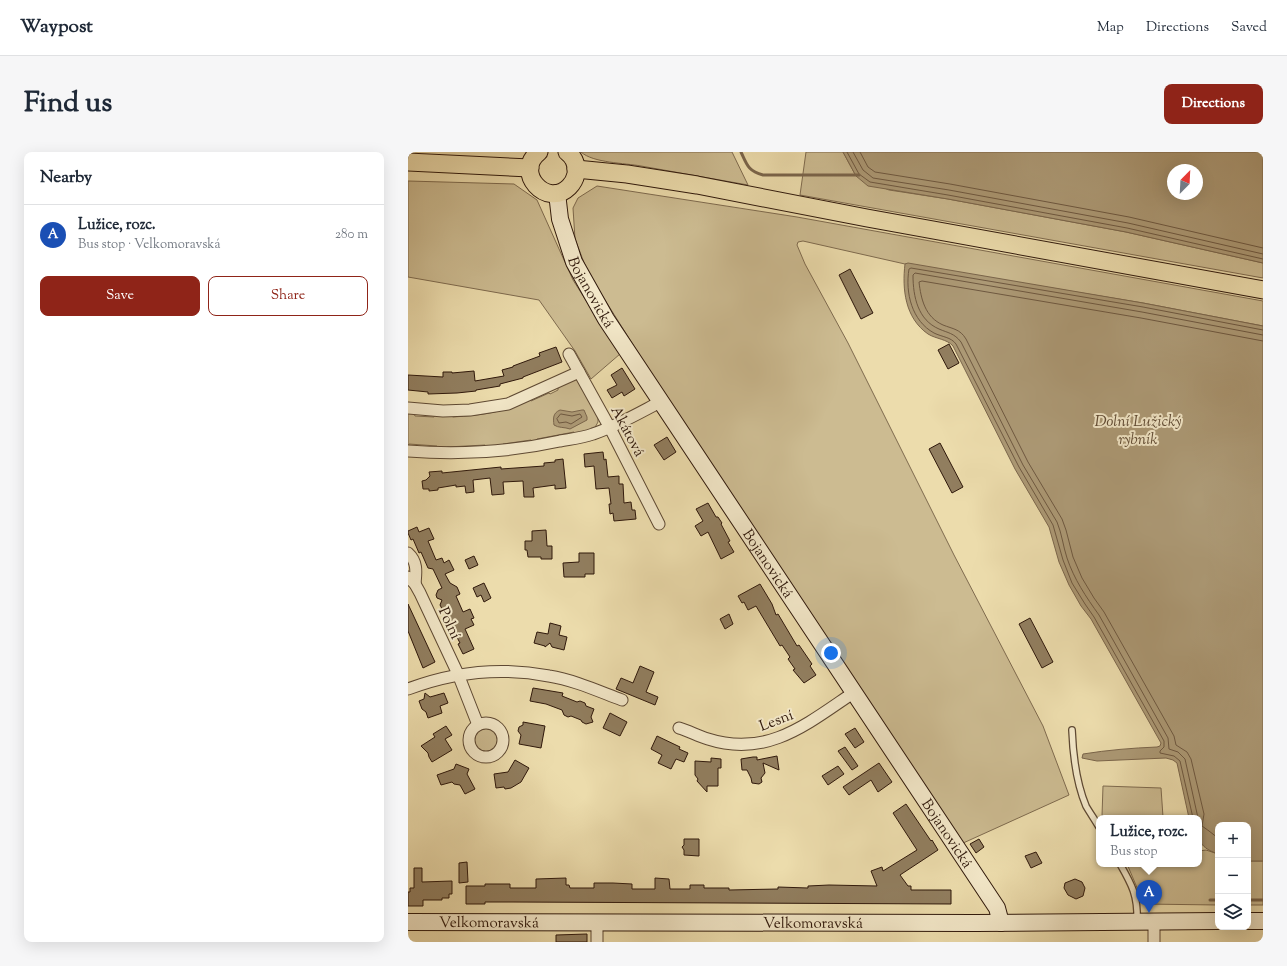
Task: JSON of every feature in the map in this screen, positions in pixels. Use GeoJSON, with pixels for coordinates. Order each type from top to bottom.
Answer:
{"type":"FeatureCollection","features":[{"type":"Feature","properties":{"kind":"main road"},"geometry":{"type":"LineString","coordinates":[[539,152],[533,159],[530,168],[532,181],[543,192],[551,194],[566,190],[576,177],[574,161],[567,152]]}},
{"type":"Feature","properties":{"kind":"main road"},"geometry":{"type":"LineString","coordinates":[[408,162],[530,168]]}},
{"type":"Feature","properties":{"kind":"main road"},"geometry":{"type":"LineString","coordinates":[[576,169],[627,174],[697,185],[927,229],[1263,290]]}},
{"type":"Feature","properties":{"kind":"street","name":"Bojanovická"},"geometry":{"type":"LineString","coordinates":[[557,193],[560,219],[571,252],[580,272],[606,319],[662,401],[853,693],[997,908],[1001,923]]}},
{"type":"Feature","properties":{"kind":"street","name":"Akátová"},"geometry":{"type":"LineString","coordinates":[[569,354],[610,428],[659,524]]}},
{"type":"Feature","properties":{"kind":"street"},"geometry":{"type":"LineString","coordinates":[[408,408],[443,411],[470,410],[508,404],[579,372]]}},
{"type":"Feature","properties":{"kind":"street"},"geometry":{"type":"LineString","coordinates":[[408,451],[434,453],[495,451],[545,445],[591,435],[610,428],[662,401]]}},
{"type":"Feature","properties":{"kind":"street","name":"Polní"},"geometry":{"type":"LineString","coordinates":[[408,553],[414,560],[416,566],[412,581],[458,674]]}},
{"type":"Feature","properties":{"kind":"street"},"geometry":{"type":"LineString","coordinates":[[408,690],[458,674],[486,671],[519,672],[550,676],[578,683],[622,700]]}},
{"type":"Feature","properties":{"kind":"street"},"geometry":{"type":"LineString","coordinates":[[458,674],[478,725]]}},
{"type":"Feature","properties":{"kind":"street","name":"Lesní"},"geometry":{"type":"LineString","coordinates":[[679,728],[708,739],[722,742],[753,744],[768,742],[802,727],[853,693]]}},
{"type":"Feature","properties":{"kind":"street"},"geometry":{"type":"LineString","coordinates":[[597,921],[597,942]]}},
{"type":"Feature","properties":{"kind":"street","name":"Velkomoravská"},"geometry":{"type":"LineString","coordinates":[[408,922],[597,921],[1001,923],[1215,921]]}},
{"type":"Feature","properties":{"kind":"street"},"geometry":{"type":"LineString","coordinates":[[1154,921],[1154,942]]}},
{"type":"Feature","properties":{"kind":"street"},"geometry":{"type":"LineString","coordinates":[[1251,921],[1263,921]]}},
{"type":"Feature","properties":{"kind":"lane"},"geometry":{"type":"LineString","coordinates":[[1072,730],[1076,768],[1081,791],[1087,808],[1096,822]]}},
{"type":"Feature","properties":{"kind":"lane"},"geometry":{"type":"LineString","coordinates":[[1122,867],[1136,896],[1138,906],[1137,921]]}},
{"type":"Feature","properties":{"kind":"shaded area"},"geometry":{"type":"Polygon","coordinates":[[[581,152],[732,152],[748,185],[610,162],[586,156],[581,152]]]}},
{"type":"Feature","properties":{"kind":"shaded area"},"geometry":{"type":"Polygon","coordinates":[[[806,152],[843,152],[856,176],[889,190],[948,199],[1126,232],[1263,263],[1263,278],[800,195],[806,152]]]}},
{"type":"Feature","properties":{"kind":"shaded area"},"geometry":{"type":"Polygon","coordinates":[[[408,181],[514,184],[537,200],[573,280],[620,354],[591,379],[575,351],[539,300],[408,277],[408,181]]]}},
{"type":"Feature","properties":{"kind":"shaded area"},"geometry":{"type":"Polygon","coordinates":[[[597,186],[797,217],[1263,301],[1263,326],[1143,303],[905,264],[803,241],[798,242],[797,245],[805,264],[848,343],[954,555],[1043,726],[1069,795],[961,844],[637,351],[588,273],[575,239],[573,208],[578,198],[597,186]]]}},
{"type":"Feature","properties":{"kind":"shaded area"},"geometry":{"type":"Polygon","coordinates":[[[574,379],[578,380],[598,416],[598,422],[593,431],[576,434],[574,432],[537,439],[537,442],[533,443],[531,440],[486,447],[485,445],[447,447],[445,449],[438,448],[437,446],[409,444],[408,446],[408,411],[415,416],[434,417],[435,414],[450,415],[453,417],[492,412],[519,404],[529,399],[531,401],[549,393],[550,394],[558,390],[558,385],[574,379]]]}},
{"type":"Feature","properties":{"kind":"shaded area"},"geometry":{"type":"Polygon","coordinates":[[[486,726],[496,730],[500,740],[496,750],[486,754],[476,750],[472,740],[476,730],[486,726]]]}},
{"type":"Feature","properties":{"kind":"shaded area"},"geometry":{"type":"Polygon","coordinates":[[[1103,786],[1161,788],[1163,815],[1102,815],[1103,786]]]}},
{"type":"Feature","properties":{"kind":"shaded area"},"geometry":{"type":"Polygon","coordinates":[[[1206,850],[1215,853],[1215,905],[1144,904],[1128,867],[1202,867],[1202,851],[1206,850]]]}},
{"type":"Feature","properties":{"kind":"shaded area"},"geometry":{"type":"Polygon","coordinates":[[[1251,861],[1263,861],[1263,905],[1251,905],[1251,861]]]}},
{"type":"Feature","properties":{"kind":"water"},"geometry":{"type":"Polygon","coordinates":[[[843,152],[1263,152],[1263,263],[1126,232],[948,199],[868,186],[856,176],[843,152]]]}},
{"type":"Feature","properties":{"kind":"water","name":"Dolní Lužický rybník"},"geometry":{"type":"Polygon","coordinates":[[[908,263],[1143,303],[1263,326],[1263,861],[1251,861],[1251,822],[1215,822],[1215,853],[1202,845],[1202,815],[1188,815],[1177,763],[1173,760],[1166,758],[1097,761],[1082,758],[1083,754],[1120,749],[1157,747],[1160,746],[1161,743],[1091,619],[1081,606],[1069,585],[1059,562],[1049,527],[1015,469],[953,346],[948,342],[928,334],[914,320],[905,293],[905,264],[908,263]]]}},
{"type":"Feature","properties":{"kind":"water"},"geometry":{"type":"Polygon","coordinates":[[[560,410],[572,412],[584,410],[587,420],[570,429],[556,426],[554,425],[554,416],[560,410]]]}},
{"type":"Feature","properties":{"kind":"building"},"geometry":{"type":"Polygon","coordinates":[[[850,269],[873,313],[861,319],[839,275],[850,269]]]}},
{"type":"Feature","properties":{"kind":"building"},"geometry":{"type":"Polygon","coordinates":[[[949,344],[959,363],[948,369],[938,350],[949,344]]]}},
{"type":"Feature","properties":{"kind":"building"},"geometry":{"type":"Polygon","coordinates":[[[556,347],[562,362],[523,378],[500,384],[500,386],[457,393],[428,394],[428,392],[408,390],[408,375],[443,377],[443,372],[452,373],[474,371],[475,381],[504,376],[502,370],[540,356],[539,353],[556,347]]]}},
{"type":"Feature","properties":{"kind":"building"},"geometry":{"type":"Polygon","coordinates":[[[622,368],[635,389],[624,396],[622,392],[612,398],[607,390],[617,385],[611,375],[622,368]]]}},
{"type":"Feature","properties":{"kind":"building"},"geometry":{"type":"Polygon","coordinates":[[[667,437],[676,452],[664,460],[654,445],[667,437]]]}},
{"type":"Feature","properties":{"kind":"building"},"geometry":{"type":"Polygon","coordinates":[[[940,443],[963,487],[952,493],[929,449],[940,443]]]}},
{"type":"Feature","properties":{"kind":"building"},"geometry":{"type":"Polygon","coordinates":[[[603,452],[604,460],[606,459],[608,477],[619,476],[619,484],[623,484],[624,503],[631,502],[632,510],[635,510],[636,519],[614,521],[613,513],[610,514],[609,504],[611,504],[609,488],[596,489],[594,466],[585,467],[584,454],[603,452]]]}},
{"type":"Feature","properties":{"kind":"building"},"geometry":{"type":"Polygon","coordinates":[[[563,459],[566,488],[555,489],[555,485],[533,488],[534,497],[524,497],[523,481],[503,482],[504,494],[492,495],[490,478],[473,480],[474,492],[466,493],[465,486],[456,487],[456,485],[438,488],[438,490],[429,491],[429,489],[423,489],[422,481],[426,480],[430,476],[429,472],[442,471],[442,473],[501,467],[501,469],[544,466],[544,463],[555,462],[555,460],[563,459]]]}},
{"type":"Feature","properties":{"kind":"building"},"geometry":{"type":"Polygon","coordinates":[[[708,503],[716,517],[718,517],[722,523],[721,524],[730,541],[728,542],[734,552],[721,559],[708,532],[701,536],[695,526],[703,521],[696,509],[708,503]]]}},
{"type":"Feature","properties":{"kind":"building"},"geometry":{"type":"Polygon","coordinates":[[[417,527],[419,532],[429,528],[434,539],[428,541],[436,560],[442,558],[444,563],[449,560],[454,570],[445,574],[450,583],[457,587],[460,594],[456,596],[463,612],[470,609],[474,618],[471,619],[474,625],[465,629],[474,649],[463,654],[458,644],[460,643],[440,605],[442,600],[437,598],[436,595],[438,590],[442,588],[433,569],[428,568],[421,552],[419,553],[413,539],[411,540],[408,533],[408,531],[417,527]]]}},
{"type":"Feature","properties":{"kind":"building"},"geometry":{"type":"Polygon","coordinates":[[[546,530],[547,546],[552,546],[552,559],[528,557],[527,550],[525,550],[525,541],[532,541],[532,531],[546,530]]]}},
{"type":"Feature","properties":{"kind":"building"},"geometry":{"type":"Polygon","coordinates":[[[579,553],[594,553],[594,574],[585,574],[585,577],[564,577],[563,563],[579,562],[579,553]]]}},
{"type":"Feature","properties":{"kind":"building"},"geometry":{"type":"Polygon","coordinates":[[[474,556],[478,565],[469,569],[465,560],[474,556]]]}},
{"type":"Feature","properties":{"kind":"building"},"geometry":{"type":"Polygon","coordinates":[[[484,583],[491,598],[484,602],[481,595],[477,597],[473,588],[484,583]]]}},
{"type":"Feature","properties":{"kind":"building"},"geometry":{"type":"Polygon","coordinates":[[[760,584],[772,604],[776,615],[778,614],[797,646],[799,645],[812,664],[810,666],[816,675],[804,683],[793,670],[795,669],[788,659],[790,657],[782,645],[780,646],[756,606],[748,610],[744,602],[742,603],[738,596],[760,584]]]}},
{"type":"Feature","properties":{"kind":"building"},"geometry":{"type":"Polygon","coordinates":[[[408,604],[435,662],[423,668],[408,631],[408,604]]]}},
{"type":"Feature","properties":{"kind":"building"},"geometry":{"type":"Polygon","coordinates":[[[729,614],[733,624],[725,629],[720,619],[729,614]]]}},
{"type":"Feature","properties":{"kind":"building"},"geometry":{"type":"Polygon","coordinates":[[[1030,618],[1053,662],[1042,668],[1019,624],[1030,618]]]}},
{"type":"Feature","properties":{"kind":"building"},"geometry":{"type":"Polygon","coordinates":[[[550,623],[561,626],[559,635],[567,637],[564,650],[552,647],[550,643],[545,647],[534,643],[537,632],[548,634],[550,623]]]}},
{"type":"Feature","properties":{"kind":"building"},"geometry":{"type":"Polygon","coordinates":[[[640,666],[654,672],[646,692],[658,697],[655,705],[616,689],[621,678],[633,683],[640,666]]]}},
{"type":"Feature","properties":{"kind":"building"},"geometry":{"type":"Polygon","coordinates":[[[533,688],[563,693],[562,696],[577,702],[580,701],[585,703],[586,706],[594,709],[591,717],[593,722],[586,724],[581,720],[564,715],[562,710],[546,704],[530,701],[533,688]]]}},
{"type":"Feature","properties":{"kind":"building"},"geometry":{"type":"Polygon","coordinates":[[[425,693],[430,697],[444,693],[448,703],[440,706],[442,713],[428,718],[419,701],[424,699],[425,693]]]}},
{"type":"Feature","properties":{"kind":"building"},"geometry":{"type":"Polygon","coordinates":[[[610,713],[627,722],[620,736],[603,728],[610,713]]]}},
{"type":"Feature","properties":{"kind":"building"},"geometry":{"type":"Polygon","coordinates":[[[523,722],[545,726],[541,748],[519,744],[521,735],[518,731],[519,727],[523,725],[523,722]]]}},
{"type":"Feature","properties":{"kind":"building"},"geometry":{"type":"Polygon","coordinates":[[[446,726],[452,735],[445,739],[452,750],[432,762],[428,753],[421,746],[435,737],[433,734],[446,726]]]}},
{"type":"Feature","properties":{"kind":"building"},"geometry":{"type":"Polygon","coordinates":[[[855,728],[864,742],[855,748],[845,734],[855,728]]]}},
{"type":"Feature","properties":{"kind":"building"},"geometry":{"type":"Polygon","coordinates":[[[657,736],[680,747],[679,749],[688,753],[684,762],[676,759],[671,769],[658,763],[662,755],[651,749],[657,736]]]}},
{"type":"Feature","properties":{"kind":"building"},"geometry":{"type":"Polygon","coordinates":[[[845,747],[858,766],[852,770],[838,751],[845,747]]]}},
{"type":"Feature","properties":{"kind":"building"},"geometry":{"type":"Polygon","coordinates":[[[777,756],[779,770],[763,763],[765,773],[761,778],[762,782],[759,784],[752,783],[747,770],[742,770],[741,759],[757,757],[757,760],[777,756]]]}},
{"type":"Feature","properties":{"kind":"building"},"geometry":{"type":"Polygon","coordinates":[[[711,758],[721,759],[721,768],[718,768],[718,786],[707,786],[707,792],[697,781],[698,779],[695,775],[695,761],[711,762],[711,758]]]}},
{"type":"Feature","properties":{"kind":"building"},"geometry":{"type":"Polygon","coordinates":[[[515,760],[529,768],[521,782],[511,788],[496,788],[494,774],[508,772],[515,760]]]}},
{"type":"Feature","properties":{"kind":"building"},"geometry":{"type":"Polygon","coordinates":[[[879,763],[892,782],[878,792],[871,780],[849,795],[843,787],[879,763]]]}},
{"type":"Feature","properties":{"kind":"building"},"geometry":{"type":"Polygon","coordinates":[[[456,764],[469,769],[467,774],[475,789],[465,794],[460,785],[452,782],[441,785],[437,775],[454,769],[456,764]]]}},
{"type":"Feature","properties":{"kind":"building"},"geometry":{"type":"Polygon","coordinates":[[[838,766],[844,774],[828,785],[822,776],[838,766]]]}},
{"type":"Feature","properties":{"kind":"building"},"geometry":{"type":"Polygon","coordinates":[[[906,804],[938,850],[900,875],[908,886],[911,886],[911,890],[951,890],[951,904],[485,902],[485,904],[466,904],[466,886],[510,884],[510,888],[536,888],[536,879],[566,878],[566,885],[569,885],[570,888],[594,888],[594,883],[613,883],[632,884],[632,889],[655,889],[655,878],[669,879],[670,889],[690,889],[690,885],[704,885],[704,888],[729,888],[729,890],[778,889],[778,887],[808,888],[808,886],[829,885],[877,886],[871,871],[882,867],[883,871],[917,850],[893,813],[906,804]]]}},
{"type":"Feature","properties":{"kind":"building"},"geometry":{"type":"Polygon","coordinates":[[[684,839],[699,839],[699,856],[684,855],[684,850],[682,847],[684,845],[684,839]]]}},
{"type":"Feature","properties":{"kind":"building"},"geometry":{"type":"Polygon","coordinates":[[[979,839],[984,847],[976,853],[970,844],[979,839]]]}},
{"type":"Feature","properties":{"kind":"building"},"geometry":{"type":"Polygon","coordinates":[[[1036,852],[1042,863],[1031,868],[1025,856],[1036,852]]]}},
{"type":"Feature","properties":{"kind":"building"},"geometry":{"type":"Polygon","coordinates":[[[467,862],[468,882],[459,883],[459,863],[467,862]]]}},
{"type":"Feature","properties":{"kind":"building"},"geometry":{"type":"Polygon","coordinates":[[[414,868],[422,868],[422,882],[452,881],[452,894],[449,894],[449,898],[442,898],[442,900],[423,900],[423,906],[408,906],[408,892],[410,892],[410,888],[414,888],[414,868]]]}},
{"type":"Feature","properties":{"kind":"building"},"geometry":{"type":"Polygon","coordinates":[[[1075,879],[1082,882],[1085,888],[1083,896],[1076,899],[1068,895],[1064,888],[1065,883],[1075,879]]]}},
{"type":"Feature","properties":{"kind":"building"},"geometry":{"type":"Polygon","coordinates":[[[587,934],[587,942],[556,942],[556,935],[587,934]]]}},
{"type":"Feature","properties":{"kind":"waterway"},"geometry":{"type":"LineString","coordinates":[[741,152],[751,169],[754,172],[763,175],[859,175]]}},
{"type":"Feature","properties":{"kind":"waterway"},"geometry":{"type":"LineString","coordinates":[[1210,900],[1215,900]]}},
{"type":"Feature","properties":{"kind":"waterway"},"geometry":{"type":"LineString","coordinates":[[1251,900],[1263,900]]}},
{"type":"Feature","properties":{"kind":"place","name":"Lužice, rozc."},"geometry":{"type":"Point","coordinates":[1149,913]}}]}
